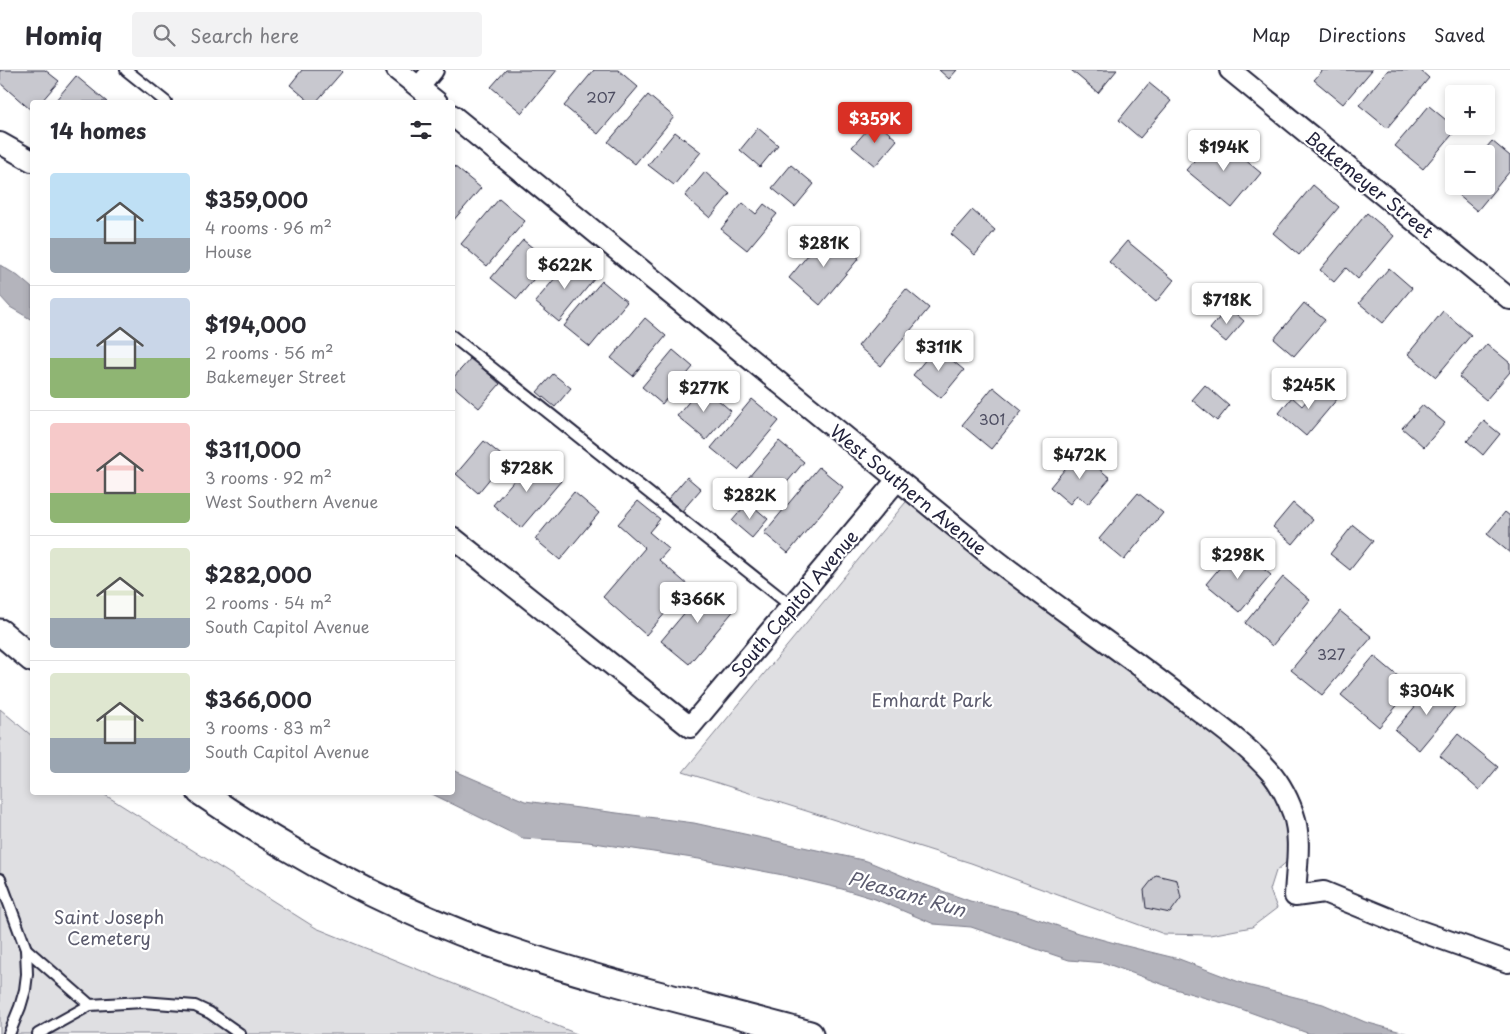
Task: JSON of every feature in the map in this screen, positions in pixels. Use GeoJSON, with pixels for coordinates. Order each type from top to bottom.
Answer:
{"type":"FeatureCollection","features":[{"type":"Feature","properties":{"kind":"street"},"geometry":{"type":"LineString","coordinates":[[397,70],[434,100]]}},
{"type":"Feature","properties":{"kind":"street"},"geometry":{"type":"LineString","coordinates":[[419,88],[433,70]]}},
{"type":"Feature","properties":{"kind":"street","name":"Bakemeyer Street"},"geometry":{"type":"LineString","coordinates":[[1230,70],[1510,299]]}},
{"type":"Feature","properties":{"kind":"street","name":"West Southern Avenue"},"geometry":{"type":"LineString","coordinates":[[455,117],[1026,584],[1149,672],[1231,736],[1264,765],[1280,785],[1294,814],[1298,840],[1294,896],[1324,892],[1417,930],[1508,962]]}},
{"type":"Feature","properties":{"kind":"street"},"geometry":{"type":"LineString","coordinates":[[0,144],[30,160]]}},
{"type":"Feature","properties":{"kind":"street","name":"South Capitol Avenue"},"geometry":{"type":"LineString","coordinates":[[455,540],[690,727],[897,480]]}},
{"type":"Feature","properties":{"kind":"street"},"geometry":{"type":"LineString","coordinates":[[0,632],[30,657]]}},
{"type":"Feature","properties":{"kind":"street"},"geometry":{"type":"LineString","coordinates":[[204,795],[224,809],[347,882],[481,940],[580,972],[810,1034]]}},
{"type":"Feature","properties":{"kind":"lane"},"geometry":{"type":"LineString","coordinates":[[126,70],[164,100]]}},
{"type":"Feature","properties":{"kind":"lane"},"geometry":{"type":"LineString","coordinates":[[455,338],[790,606]]}},
{"type":"Feature","properties":{"kind":"lane"},"geometry":{"type":"LineString","coordinates":[[0,879],[26,949],[27,974],[25,990],[9,1034]]}},
{"type":"Feature","properties":{"kind":"lane"},"geometry":{"type":"LineString","coordinates":[[26,949],[90,1005]]}},
{"type":"Feature","properties":{"kind":"lane"},"geometry":{"type":"LineString","coordinates":[[38,1034],[90,1005],[143,1002],[195,1006],[210,1013],[240,1034]]}},
{"type":"Feature","properties":{"kind":"green space","name":"Emhardt Park"},"geometry":{"type":"Polygon","coordinates":[[[910,497],[1246,754],[1286,799],[1289,860],[1276,871],[1270,890],[1277,908],[1252,927],[1210,935],[1164,934],[971,863],[683,772],[910,497]]]}},
{"type":"Feature","properties":{"kind":"green space","name":"Saint Joseph Cemetery"},"geometry":{"type":"Polygon","coordinates":[[[0,709],[30,734],[30,795],[105,795],[316,928],[577,1034],[0,1034],[0,709]]]}},
{"type":"Feature","properties":{"kind":"water"},"geometry":{"type":"Polygon","coordinates":[[[0,265],[30,286],[30,319],[10,307],[0,296],[0,265]]]}},
{"type":"Feature","properties":{"kind":"water","name":"Pleasant Run"},"geometry":{"type":"Polygon","coordinates":[[[455,771],[525,801],[694,823],[867,861],[970,901],[1021,913],[1078,933],[1179,959],[1247,985],[1323,1004],[1365,1022],[1409,1034],[1310,1034],[1233,1006],[1175,989],[1105,963],[1069,960],[971,927],[934,924],[875,899],[842,889],[783,875],[699,859],[588,842],[522,838],[434,795],[455,795],[455,771]]]}},
{"type":"Feature","properties":{"kind":"building"},"geometry":{"type":"Polygon","coordinates":[[[0,70],[45,70],[59,81],[43,100],[30,100],[30,109],[0,83],[0,70]]]}},
{"type":"Feature","properties":{"kind":"building"},"geometry":{"type":"Polygon","coordinates":[[[302,70],[340,70],[342,72],[318,100],[308,100],[290,85],[302,70]]]}},
{"type":"Feature","properties":{"kind":"building"},"geometry":{"type":"Polygon","coordinates":[[[506,70],[557,70],[522,113],[491,87],[506,70]]]}},
{"type":"Feature","properties":{"kind":"building"},"geometry":{"type":"Polygon","coordinates":[[[594,70],[618,70],[638,87],[598,134],[564,106],[594,70]]]}},
{"type":"Feature","properties":{"kind":"building"},"geometry":{"type":"Polygon","coordinates":[[[939,70],[957,70],[949,79],[939,70]]]}},
{"type":"Feature","properties":{"kind":"building"},"geometry":{"type":"Polygon","coordinates":[[[1071,70],[1117,70],[1098,93],[1071,70]]]}},
{"type":"Feature","properties":{"kind":"building"},"geometry":{"type":"Polygon","coordinates":[[[1323,70],[1372,70],[1343,104],[1314,80],[1323,70]]]}},
{"type":"Feature","properties":{"kind":"building"},"geometry":{"type":"Polygon","coordinates":[[[1388,70],[1420,70],[1429,78],[1387,128],[1359,105],[1388,70]]]}},
{"type":"Feature","properties":{"kind":"building"},"geometry":{"type":"Polygon","coordinates":[[[76,76],[105,100],[56,100],[76,76]]]}},
{"type":"Feature","properties":{"kind":"building"},"geometry":{"type":"Polygon","coordinates":[[[1149,83],[1171,101],[1140,138],[1119,120],[1149,83]]]}},
{"type":"Feature","properties":{"kind":"building"},"geometry":{"type":"Polygon","coordinates":[[[648,95],[674,117],[635,164],[608,142],[648,95]]]}},
{"type":"Feature","properties":{"kind":"building"},"geometry":{"type":"Polygon","coordinates":[[[1429,106],[1445,119],[1445,135],[1452,135],[1423,169],[1395,146],[1429,106]]]}},
{"type":"Feature","properties":{"kind":"building"},"geometry":{"type":"Polygon","coordinates":[[[875,121],[897,140],[875,166],[852,147],[875,121]]]}},
{"type":"Feature","properties":{"kind":"building"},"geometry":{"type":"Polygon","coordinates":[[[758,128],[778,145],[760,167],[740,150],[758,128]]]}},
{"type":"Feature","properties":{"kind":"building"},"geometry":{"type":"Polygon","coordinates":[[[675,132],[701,152],[674,185],[648,165],[675,132]]]}},
{"type":"Feature","properties":{"kind":"building"},"geometry":{"type":"Polygon","coordinates":[[[1216,136],[1261,173],[1232,208],[1186,170],[1216,136]]]}},
{"type":"Feature","properties":{"kind":"building"},"geometry":{"type":"Polygon","coordinates":[[[1492,141],[1510,156],[1510,171],[1495,189],[1495,145],[1489,145],[1492,141]]]}},
{"type":"Feature","properties":{"kind":"building"},"geometry":{"type":"Polygon","coordinates":[[[791,165],[814,184],[795,207],[772,188],[791,165]]]}},
{"type":"Feature","properties":{"kind":"building"},"geometry":{"type":"Polygon","coordinates":[[[455,167],[481,188],[455,218],[455,167]]]}},
{"type":"Feature","properties":{"kind":"building"},"geometry":{"type":"Polygon","coordinates":[[[705,172],[730,194],[710,218],[685,196],[705,172]]]}},
{"type":"Feature","properties":{"kind":"building"},"geometry":{"type":"Polygon","coordinates":[[[1313,185],[1339,207],[1299,255],[1273,233],[1313,185]]]}},
{"type":"Feature","properties":{"kind":"building"},"geometry":{"type":"Polygon","coordinates":[[[1458,195],[1490,195],[1477,211],[1458,195]]]}},
{"type":"Feature","properties":{"kind":"building"},"geometry":{"type":"Polygon","coordinates":[[[499,199],[525,221],[487,266],[461,244],[499,199]]]}},
{"type":"Feature","properties":{"kind":"building"},"geometry":{"type":"Polygon","coordinates":[[[743,203],[756,214],[764,204],[777,214],[747,250],[721,229],[743,203]]]}},
{"type":"Feature","properties":{"kind":"building"},"geometry":{"type":"Polygon","coordinates":[[[972,210],[995,230],[975,255],[951,234],[972,210]]]}},
{"type":"Feature","properties":{"kind":"building"},"geometry":{"type":"Polygon","coordinates":[[[1367,213],[1394,236],[1358,279],[1346,268],[1334,282],[1320,270],[1367,213]]]}},
{"type":"Feature","properties":{"kind":"building"},"geometry":{"type":"Polygon","coordinates":[[[827,232],[859,258],[820,305],[789,278],[827,232]]]}},
{"type":"Feature","properties":{"kind":"building"},"geometry":{"type":"Polygon","coordinates":[[[523,240],[549,261],[517,299],[491,278],[523,240]]]}},
{"type":"Feature","properties":{"kind":"building"},"geometry":{"type":"Polygon","coordinates":[[[1127,241],[1174,280],[1156,302],[1109,262],[1127,241]]]}},
{"type":"Feature","properties":{"kind":"building"},"geometry":{"type":"Polygon","coordinates":[[[572,258],[595,278],[559,322],[535,302],[572,258]]]}},
{"type":"Feature","properties":{"kind":"building"},"geometry":{"type":"Polygon","coordinates":[[[1389,268],[1412,288],[1383,323],[1359,303],[1389,268]]]}},
{"type":"Feature","properties":{"kind":"building"},"geometry":{"type":"Polygon","coordinates":[[[602,281],[627,302],[590,347],[564,326],[602,281]]]}},
{"type":"Feature","properties":{"kind":"building"},"geometry":{"type":"Polygon","coordinates":[[[906,289],[929,308],[881,366],[858,346],[906,289]]]}},
{"type":"Feature","properties":{"kind":"building"},"geometry":{"type":"Polygon","coordinates":[[[1304,303],[1325,320],[1294,356],[1274,339],[1304,303]]]}},
{"type":"Feature","properties":{"kind":"building"},"geometry":{"type":"Polygon","coordinates":[[[1228,307],[1244,321],[1226,342],[1210,329],[1228,307]]]}},
{"type":"Feature","properties":{"kind":"building"},"geometry":{"type":"Polygon","coordinates":[[[1443,311],[1471,335],[1436,377],[1408,354],[1443,311]]]}},
{"type":"Feature","properties":{"kind":"building"},"geometry":{"type":"Polygon","coordinates":[[[645,318],[666,336],[633,376],[611,358],[645,318]]]}},
{"type":"Feature","properties":{"kind":"building"},"geometry":{"type":"Polygon","coordinates":[[[1487,344],[1510,363],[1510,372],[1486,400],[1459,377],[1487,344]]]}},
{"type":"Feature","properties":{"kind":"building"},"geometry":{"type":"Polygon","coordinates":[[[936,347],[964,370],[941,398],[913,375],[936,347]]]}},
{"type":"Feature","properties":{"kind":"building"},"geometry":{"type":"Polygon","coordinates":[[[673,350],[693,367],[662,404],[642,387],[673,350]]]}},
{"type":"Feature","properties":{"kind":"building"},"geometry":{"type":"Polygon","coordinates":[[[471,358],[500,384],[479,408],[455,388],[455,376],[471,358]]]}},
{"type":"Feature","properties":{"kind":"building"},"geometry":{"type":"Polygon","coordinates":[[[553,374],[571,388],[555,407],[537,392],[553,374]]]}},
{"type":"Feature","properties":{"kind":"building"},"geometry":{"type":"Polygon","coordinates":[[[1321,384],[1338,398],[1306,436],[1279,413],[1292,397],[1302,406],[1321,384]]]}},
{"type":"Feature","properties":{"kind":"building"},"geometry":{"type":"Polygon","coordinates":[[[1205,385],[1229,406],[1217,421],[1192,400],[1205,385]]]}},
{"type":"Feature","properties":{"kind":"building"},"geometry":{"type":"Polygon","coordinates":[[[702,386],[731,411],[706,440],[677,416],[702,386]]]}},
{"type":"Feature","properties":{"kind":"building"},"geometry":{"type":"Polygon","coordinates":[[[993,387],[1022,411],[991,449],[962,425],[993,387]]]}},
{"type":"Feature","properties":{"kind":"building"},"geometry":{"type":"Polygon","coordinates":[[[752,399],[779,421],[738,470],[711,448],[752,399]]]}},
{"type":"Feature","properties":{"kind":"building"},"geometry":{"type":"Polygon","coordinates":[[[1423,405],[1445,423],[1424,447],[1402,428],[1423,405]]]}},
{"type":"Feature","properties":{"kind":"building"},"geometry":{"type":"Polygon","coordinates":[[[1484,421],[1500,434],[1483,455],[1467,441],[1484,421]]]}},
{"type":"Feature","properties":{"kind":"building"},"geometry":{"type":"Polygon","coordinates":[[[484,441],[506,459],[478,493],[456,474],[484,441]]]}},
{"type":"Feature","properties":{"kind":"building"},"geometry":{"type":"Polygon","coordinates":[[[779,441],[804,462],[768,505],[743,484],[779,441]]]}},
{"type":"Feature","properties":{"kind":"building"},"geometry":{"type":"Polygon","coordinates":[[[1079,452],[1110,478],[1088,504],[1077,495],[1070,504],[1050,487],[1079,452]]]}},
{"type":"Feature","properties":{"kind":"building"},"geometry":{"type":"Polygon","coordinates":[[[533,458],[561,481],[521,528],[493,505],[533,458]]]}},
{"type":"Feature","properties":{"kind":"building"},"geometry":{"type":"Polygon","coordinates":[[[819,467],[843,487],[788,553],[764,533],[819,467]]]}},
{"type":"Feature","properties":{"kind":"building"},"geometry":{"type":"Polygon","coordinates":[[[687,477],[701,489],[682,511],[668,499],[687,477]]]}},
{"type":"Feature","properties":{"kind":"building"},"geometry":{"type":"Polygon","coordinates":[[[574,492],[599,513],[560,560],[535,539],[574,492]]]}},
{"type":"Feature","properties":{"kind":"building"},"geometry":{"type":"Polygon","coordinates":[[[1138,493],[1163,513],[1124,560],[1099,539],[1138,493]]]}},
{"type":"Feature","properties":{"kind":"building"},"geometry":{"type":"Polygon","coordinates":[[[638,501],[660,519],[649,532],[669,549],[659,560],[689,586],[646,635],[603,597],[645,548],[618,524],[638,501]]]}},
{"type":"Feature","properties":{"kind":"building"},"geometry":{"type":"Polygon","coordinates":[[[748,502],[768,519],[752,538],[732,521],[748,502]]]}},
{"type":"Feature","properties":{"kind":"building"},"geometry":{"type":"Polygon","coordinates":[[[1293,503],[1313,520],[1293,544],[1273,527],[1293,503]]]}},
{"type":"Feature","properties":{"kind":"building"},"geometry":{"type":"Polygon","coordinates":[[[1505,512],[1510,516],[1510,553],[1487,534],[1505,512]]]}},
{"type":"Feature","properties":{"kind":"building"},"geometry":{"type":"Polygon","coordinates":[[[1353,525],[1373,541],[1350,570],[1330,554],[1353,525]]]}},
{"type":"Feature","properties":{"kind":"building"},"geometry":{"type":"Polygon","coordinates":[[[1237,547],[1271,575],[1240,612],[1206,584],[1237,547]]]}},
{"type":"Feature","properties":{"kind":"building"},"geometry":{"type":"Polygon","coordinates":[[[1283,577],[1310,600],[1272,646],[1245,623],[1283,577]]]}},
{"type":"Feature","properties":{"kind":"building"},"geometry":{"type":"Polygon","coordinates":[[[708,585],[736,608],[689,664],[661,641],[708,585]]]}},
{"type":"Feature","properties":{"kind":"building"},"geometry":{"type":"Polygon","coordinates":[[[1340,611],[1372,637],[1322,695],[1291,670],[1340,611]]]}},
{"type":"Feature","properties":{"kind":"building"},"geometry":{"type":"Polygon","coordinates":[[[1374,656],[1412,688],[1379,727],[1341,695],[1374,656]]]}},
{"type":"Feature","properties":{"kind":"building"},"geometry":{"type":"Polygon","coordinates":[[[1436,682],[1459,702],[1419,750],[1395,730],[1436,682]]]}},
{"type":"Feature","properties":{"kind":"building"},"geometry":{"type":"Polygon","coordinates":[[[1458,734],[1498,767],[1479,790],[1440,756],[1458,734]]]}},
{"type":"Feature","properties":{"kind":"building"},"geometry":{"type":"Polygon","coordinates":[[[1156,875],[1177,880],[1181,898],[1170,913],[1146,908],[1144,890],[1156,875]]]}}]}
